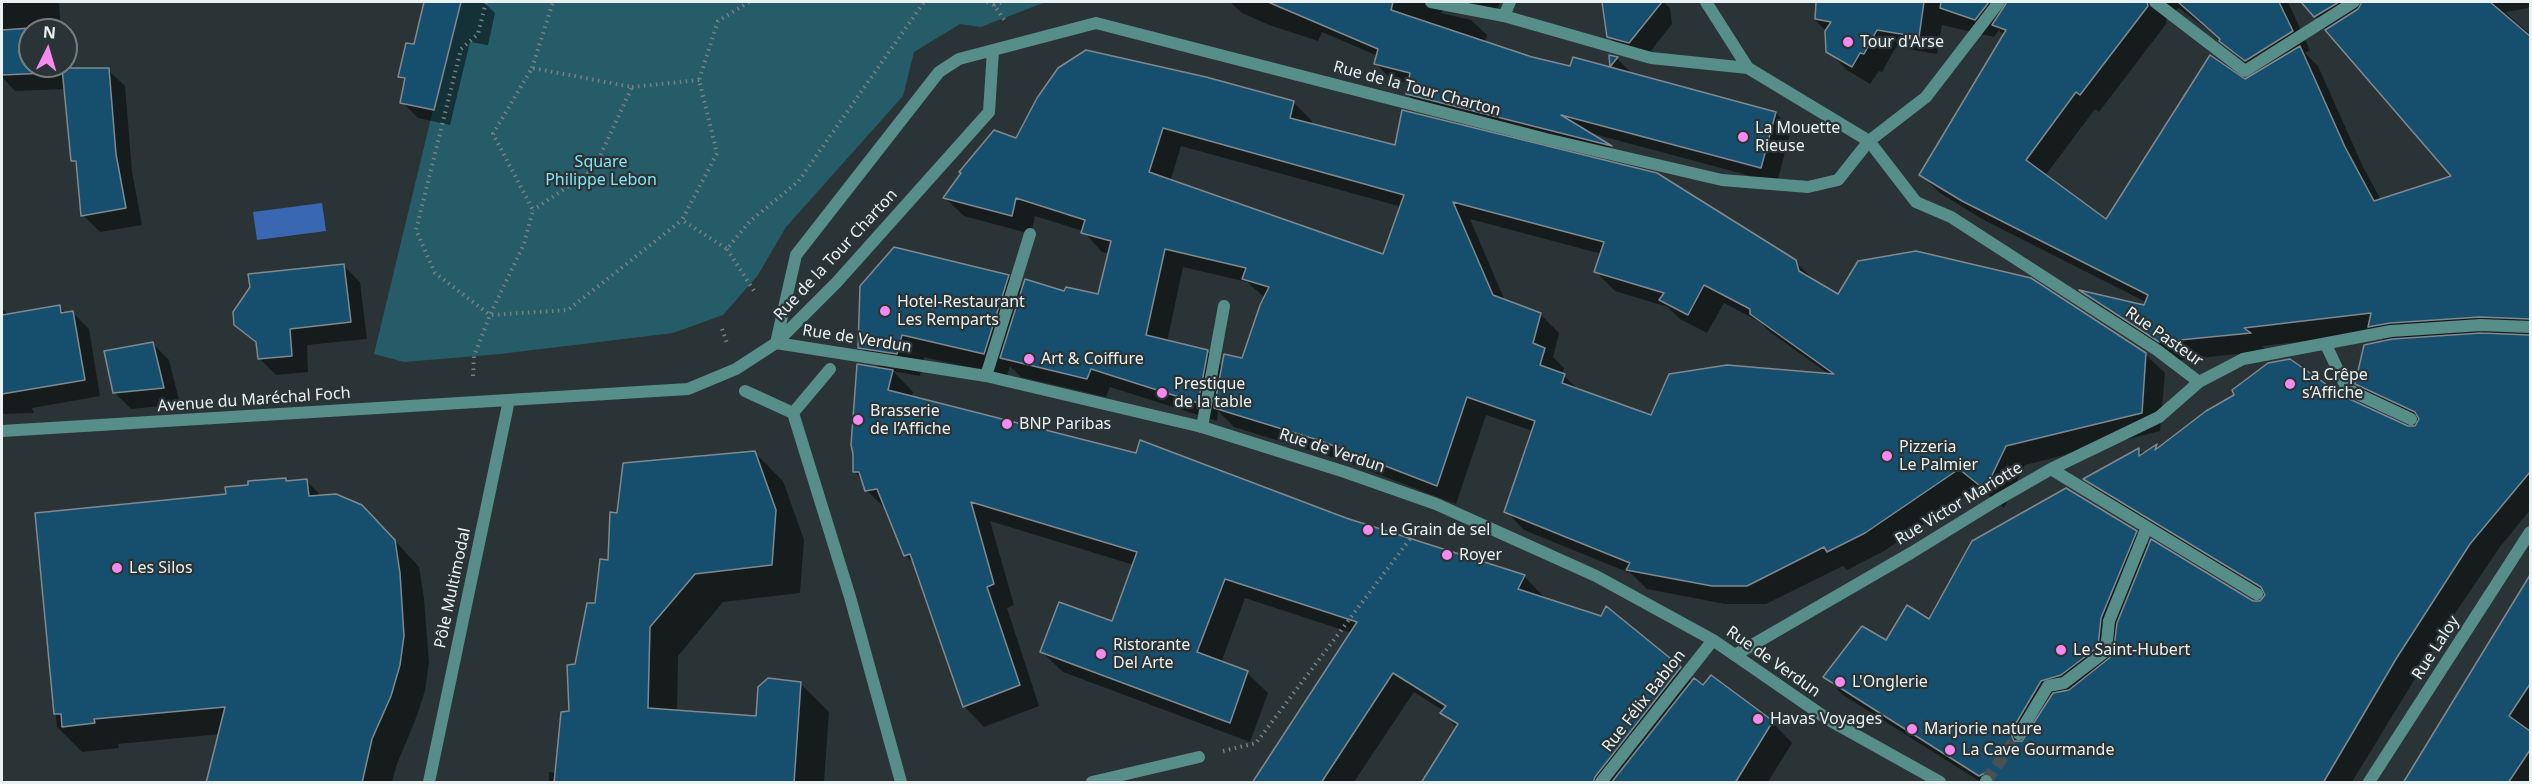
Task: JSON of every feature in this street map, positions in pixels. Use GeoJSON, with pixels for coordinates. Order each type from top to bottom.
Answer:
{"type":"FeatureCollection","features":[{"type":"Feature","properties":{"kind":"street"},"geometry":{"type":"LineString","coordinates":[[1431,2],[1504,16],[1651,58],[1748,68],[1869,141],[1926,97],[1999,2]]}},
{"type":"Feature","properties":{"kind":"street"},"geometry":{"type":"LineString","coordinates":[[1504,16],[1510,2]]}},
{"type":"Feature","properties":{"kind":"street"},"geometry":{"type":"LineString","coordinates":[[1706,2],[1748,68]]}},
{"type":"Feature","properties":{"kind":"street"},"geometry":{"type":"LineString","coordinates":[[2155,2],[2245,71],[2354,2]]}},
{"type":"Feature","properties":{"kind":"street","name":"Rue de la Tour Charton"},"geometry":{"type":"LineString","coordinates":[[776,343],[795,255],[939,72],[959,59],[1096,23],[1546,140],[1722,180],[1808,187],[1838,180],[1869,141]]}},
{"type":"Feature","properties":{"kind":"street","name":"Rue de la Tour Charton"},"geometry":{"type":"LineString","coordinates":[[776,343],[837,282],[988,112],[993,50]]}},
{"type":"Feature","properties":{"kind":"street","name":"Rue Pasteur"},"geometry":{"type":"LineString","coordinates":[[1869,141],[1916,202],[1951,217],[2157,350],[2199,382],[2242,359],[2391,331],[2481,325],[2530,327]]}},
{"type":"Feature","properties":{"kind":"street"},"geometry":{"type":"LineString","coordinates":[[986,376],[1030,234]]}},
{"type":"Feature","properties":{"kind":"street"},"geometry":{"type":"LineString","coordinates":[[1202,427],[1224,306]]}},
{"type":"Feature","properties":{"kind":"street","name":"Rue de Verdun"},"geometry":{"type":"LineString","coordinates":[[776,343],[986,376],[1202,427],[1345,472],[1436,504],[1596,576],[1713,640],[1829,720],[1940,783]]}},
{"type":"Feature","properties":{"kind":"street","name":"Avenue du Maréchal Foch"},"geometry":{"type":"LineString","coordinates":[[2,431],[688,388],[736,369],[776,343]]}},
{"type":"Feature","properties":{"kind":"street"},"geometry":{"type":"LineString","coordinates":[[2326,345],[2347,389],[2410,419]]}},
{"type":"Feature","properties":{"kind":"street"},"geometry":{"type":"LineString","coordinates":[[793,412],[830,369]]}},
{"type":"Feature","properties":{"kind":"street","name":"Rue Victor Mariotte"},"geometry":{"type":"LineString","coordinates":[[1735,655],[2051,469],[2159,417],[2199,382]]}},
{"type":"Feature","properties":{"kind":"street"},"geometry":{"type":"LineString","coordinates":[[745,391],[793,412],[849,597],[901,783]]}},
{"type":"Feature","properties":{"kind":"street","name":"Pôle Multimodal"},"geometry":{"type":"LineString","coordinates":[[429,783],[509,400]]}},
{"type":"Feature","properties":{"kind":"street"},"geometry":{"type":"LineString","coordinates":[[2051,469],[2257,594]]}},
{"type":"Feature","properties":{"kind":"street"},"geometry":{"type":"LineString","coordinates":[[2019,734],[2048,686],[2064,683],[2106,651],[2109,621],[2147,527]]}},
{"type":"Feature","properties":{"kind":"street","name":"Rue Laloy"},"geometry":{"type":"LineString","coordinates":[[2369,783],[2530,532]]}},
{"type":"Feature","properties":{"kind":"street","name":"Rue Félix Bablon"},"geometry":{"type":"LineString","coordinates":[[1601,783],[1713,640]]}},
{"type":"Feature","properties":{"kind":"street"},"geometry":{"type":"LineString","coordinates":[[1092,783],[1199,757]]}},
{"type":"Feature","properties":{"kind":"path"},"geometry":{"type":"LineString","coordinates":[[486,2],[478,34],[461,49],[416,230],[435,273],[490,315],[568,310],[682,220],[717,153],[699,80],[718,21],[749,2]]}},
{"type":"Feature","properties":{"kind":"path"},"geometry":{"type":"LineString","coordinates":[[533,210],[493,134],[532,68],[553,2]]}},
{"type":"Feature","properties":{"kind":"path"},"geometry":{"type":"LineString","coordinates":[[727,249],[750,221],[798,182],[924,2]]}},
{"type":"Feature","properties":{"kind":"path"},"geometry":{"type":"LineString","coordinates":[[987,2],[994,5],[1003,2]]}},
{"type":"Feature","properties":{"kind":"path"},"geometry":{"type":"LineString","coordinates":[[532,68],[632,87],[699,80]]}},
{"type":"Feature","properties":{"kind":"path"},"geometry":{"type":"LineString","coordinates":[[473,379],[474,356],[490,315],[524,244],[533,210],[594,169],[632,87]]}},
{"type":"Feature","properties":{"kind":"path"},"geometry":{"type":"LineString","coordinates":[[682,220],[727,249],[754,291]]}},
{"type":"Feature","properties":{"kind":"path"},"geometry":{"type":"LineString","coordinates":[[1199,757],[1256,743],[1436,504]]}},
{"type":"Feature","properties":{"kind":"green space","name":"Square Philippe Lebon"},"geometry":{"type":"Polygon","coordinates":[[[459,2],[1064,2],[1043,3],[981,27],[960,24],[914,52],[903,96],[786,227],[758,275],[723,315],[673,333],[500,354],[404,362],[374,354],[459,2]]]}},
{"type":"Feature","properties":{"kind":"water"},"geometry":{"type":"Polygon","coordinates":[[[322,203],[326,231],[257,240],[253,212],[322,203]]]}},
{"type":"Feature","properties":{"kind":"building"},"geometry":{"type":"Polygon","coordinates":[[[424,2],[461,2],[434,110],[400,103],[405,78],[398,77],[406,43],[414,44],[424,2]]]}},
{"type":"Feature","properties":{"kind":"building"},"geometry":{"type":"Polygon","coordinates":[[[1268,2],[1393,2],[1391,10],[1532,57],[1570,66],[1573,57],[1776,112],[1761,168],[1561,115],[1612,146],[1406,94],[1410,73],[1374,64],[1378,49],[1268,2]]]}},
{"type":"Feature","properties":{"kind":"building"},"geometry":{"type":"Polygon","coordinates":[[[1602,2],[1662,2],[1629,43],[1607,37],[1602,2]]]}},
{"type":"Feature","properties":{"kind":"building"},"geometry":{"type":"Polygon","coordinates":[[[1816,2],[1924,2],[1919,37],[1877,30],[1864,54],[1860,53],[1852,67],[1826,52],[1825,31],[1831,22],[1815,19],[1816,2]]]}},
{"type":"Feature","properties":{"kind":"building"},"geometry":{"type":"Polygon","coordinates":[[[1941,2],[1989,2],[1975,20],[1940,8],[1941,2]]]}},
{"type":"Feature","properties":{"kind":"building"},"geometry":{"type":"Polygon","coordinates":[[[2007,2],[2147,2],[2148,6],[2080,95],[2076,92],[2026,160],[2106,219],[2210,55],[2245,79],[2300,46],[2345,147],[2374,201],[2451,176],[2325,30],[2358,9],[2362,2],[2490,2],[2530,36],[2530,319],[2480,317],[2390,323],[2368,327],[2371,313],[2244,328],[2251,333],[2159,342],[2079,290],[2144,305],[2148,295],[1962,201],[1919,175],[2006,30],[1992,25],[2007,2]]]}},
{"type":"Feature","properties":{"kind":"building"},"geometry":{"type":"Polygon","coordinates":[[[2178,2],[2279,2],[2293,31],[2245,61],[2219,41],[2220,39],[2178,2]]]}},
{"type":"Feature","properties":{"kind":"building"},"geometry":{"type":"Polygon","coordinates":[[[2301,2],[2339,2],[2314,17],[2301,2]]]}},
{"type":"Feature","properties":{"kind":"building"},"geometry":{"type":"Polygon","coordinates":[[[18,29],[18,74],[2,75],[2,30],[18,29]]]}},
{"type":"Feature","properties":{"kind":"building"},"geometry":{"type":"Polygon","coordinates":[[[1086,50],[1206,77],[1294,101],[1290,118],[1395,145],[1402,110],[1657,173],[1796,260],[1799,271],[1838,294],[1858,261],[1916,251],[2031,278],[2146,353],[2142,413],[2006,446],[1985,490],[1959,469],[1865,533],[1827,552],[1824,547],[1747,586],[1712,586],[1626,570],[1630,563],[1504,512],[1535,421],[1467,397],[1437,486],[1321,441],[1214,408],[1224,354],[1242,358],[1260,305],[1269,287],[1242,279],[1246,268],[1165,249],[1146,335],[1208,350],[1198,403],[1091,369],[1087,379],[1000,358],[1025,279],[1064,291],[1066,287],[1098,294],[1111,241],[1081,233],[1085,220],[1016,198],[1012,216],[943,198],[961,173],[959,172],[994,130],[1016,138],[1037,98],[1058,68],[1086,50]],[[1163,128],[1149,172],[1383,254],[1404,195],[1163,128]],[[1453,202],[1493,295],[1541,313],[1533,343],[1545,348],[1540,365],[1565,374],[1562,383],[1651,415],[1669,374],[1727,365],[1834,374],[1750,314],[1750,309],[1704,285],[1688,315],[1659,300],[1664,293],[1594,272],[1604,242],[1453,202]]]}},
{"type":"Feature","properties":{"kind":"building"},"geometry":{"type":"Polygon","coordinates":[[[1609,55],[1618,57],[1610,67],[1609,55]]]}},
{"type":"Feature","properties":{"kind":"building"},"geometry":{"type":"Polygon","coordinates":[[[78,68],[109,68],[116,154],[126,208],[81,216],[76,161],[71,161],[63,78],[78,78],[78,68]]]}},
{"type":"Feature","properties":{"kind":"building"},"geometry":{"type":"Polygon","coordinates":[[[894,247],[1009,275],[984,354],[902,335],[897,354],[858,348],[860,286],[894,247]]]}},
{"type":"Feature","properties":{"kind":"building"},"geometry":{"type":"Polygon","coordinates":[[[344,264],[351,322],[290,329],[292,356],[258,359],[256,342],[234,325],[233,312],[250,287],[248,274],[344,264]]]}},
{"type":"Feature","properties":{"kind":"building"},"geometry":{"type":"Polygon","coordinates":[[[60,305],[61,313],[73,311],[85,380],[2,394],[2,315],[60,305]]]}},
{"type":"Feature","properties":{"kind":"building"},"geometry":{"type":"Polygon","coordinates":[[[2481,333],[2530,335],[2530,472],[2470,544],[2396,659],[2323,783],[1994,783],[1991,774],[1985,773],[1979,776],[1823,677],[1862,626],[1886,640],[1907,605],[1929,619],[1972,541],[2066,488],[2137,531],[2101,618],[2098,647],[2061,675],[2041,681],[2012,730],[2014,741],[2022,741],[2053,693],[2069,690],[2113,655],[2117,623],[2151,539],[2253,601],[2260,601],[2265,595],[2261,587],[2083,479],[2139,448],[2139,456],[2157,444],[2155,450],[2206,411],[2234,395],[2232,390],[2268,363],[2290,359],[2343,396],[2408,426],[2415,426],[2419,419],[2415,412],[2355,384],[2364,345],[2392,339],[2481,333]]]}},
{"type":"Feature","properties":{"kind":"building"},"geometry":{"type":"Polygon","coordinates":[[[153,342],[164,388],[113,393],[104,351],[153,342]]]}},
{"type":"Feature","properties":{"kind":"building"},"geometry":{"type":"Polygon","coordinates":[[[857,364],[893,370],[888,390],[1136,453],[1140,440],[1346,518],[1525,575],[1518,589],[1601,616],[1606,606],[1681,667],[1595,777],[1593,783],[1421,783],[1458,724],[1440,713],[1446,706],[1393,673],[1321,783],[1252,783],[1357,622],[1225,579],[1197,652],[1248,671],[1230,723],[1040,652],[1059,602],[1112,621],[1137,552],[971,502],[994,584],[987,587],[1020,685],[963,707],[910,554],[904,556],[877,489],[865,491],[859,472],[853,472],[851,445],[857,364]]]}},
{"type":"Feature","properties":{"kind":"building"},"geometry":{"type":"Polygon","coordinates":[[[755,451],[776,510],[772,565],[695,574],[650,627],[648,708],[756,716],[758,687],[768,678],[801,682],[794,783],[554,783],[561,712],[569,711],[567,665],[575,664],[587,603],[595,603],[600,559],[608,560],[610,512],[617,513],[623,463],[755,451]]]}},
{"type":"Feature","properties":{"kind":"building"},"geometry":{"type":"Polygon","coordinates":[[[286,478],[286,481],[307,479],[309,496],[336,494],[362,505],[395,540],[400,573],[404,636],[400,665],[391,696],[372,739],[362,783],[206,783],[225,707],[94,719],[95,723],[62,727],[61,714],[54,714],[35,513],[226,494],[225,487],[248,485],[248,481],[286,478]]]}},
{"type":"Feature","properties":{"kind":"building"},"geometry":{"type":"Polygon","coordinates":[[[2530,575],[2530,684],[2509,716],[2530,731],[2530,750],[2508,783],[2403,783],[2530,575]]]}},
{"type":"Feature","properties":{"kind":"building"},"geometry":{"type":"Polygon","coordinates":[[[1711,675],[1773,721],[1735,783],[1611,783],[1694,678],[1703,685],[1711,675]]]}},
{"type":"Feature","properties":{"kind":"tunnel"},"geometry":{"type":"LineString","coordinates":[[1986,781],[2019,734]]}},
{"type":"Feature","properties":{"kind":"place","name":"Tour d'Arse"},"geometry":{"type":"Point","coordinates":[1848,42]}},
{"type":"Feature","properties":{"kind":"place","name":"La Mouette Rieuse"},"geometry":{"type":"Point","coordinates":[1743,137]}},
{"type":"Feature","properties":{"kind":"place","name":"Hotel-Restaurant Les Remparts"},"geometry":{"type":"Point","coordinates":[885,311]}},
{"type":"Feature","properties":{"kind":"place","name":"Art & Coiffure"},"geometry":{"type":"Point","coordinates":[1029,359]}},
{"type":"Feature","properties":{"kind":"place","name":"La Crêpe s’Affiche"},"geometry":{"type":"Point","coordinates":[2290,384]}},
{"type":"Feature","properties":{"kind":"place","name":"Prestique de la table"},"geometry":{"type":"Point","coordinates":[1162,393]}},
{"type":"Feature","properties":{"kind":"place","name":"Brasserie de l’Affiche"},"geometry":{"type":"Point","coordinates":[858,420]}},
{"type":"Feature","properties":{"kind":"place","name":"BNP Paribas"},"geometry":{"type":"Point","coordinates":[1007,424]}},
{"type":"Feature","properties":{"kind":"place","name":"Pizzeria Le Palmier"},"geometry":{"type":"Point","coordinates":[1887,456]}},
{"type":"Feature","properties":{"kind":"place","name":"Le Grain de sel"},"geometry":{"type":"Point","coordinates":[1368,530]}},
{"type":"Feature","properties":{"kind":"place","name":"Royer"},"geometry":{"type":"Point","coordinates":[1447,555]}},
{"type":"Feature","properties":{"kind":"place","name":"Les Silos"},"geometry":{"type":"Point","coordinates":[117,568]}},
{"type":"Feature","properties":{"kind":"place","name":"Le Saint-Hubert"},"geometry":{"type":"Point","coordinates":[2061,650]}},
{"type":"Feature","properties":{"kind":"place","name":"Ristorante Del Arte"},"geometry":{"type":"Point","coordinates":[1101,654]}},
{"type":"Feature","properties":{"kind":"place","name":"L'Onglerie"},"geometry":{"type":"Point","coordinates":[1840,682]}},
{"type":"Feature","properties":{"kind":"place","name":"Havas Voyages"},"geometry":{"type":"Point","coordinates":[1758,719]}},
{"type":"Feature","properties":{"kind":"place","name":"Marjorie nature"},"geometry":{"type":"Point","coordinates":[1912,729]}},
{"type":"Feature","properties":{"kind":"place","name":"La Cave Gourmande"},"geometry":{"type":"Point","coordinates":[1950,750]}}]}
